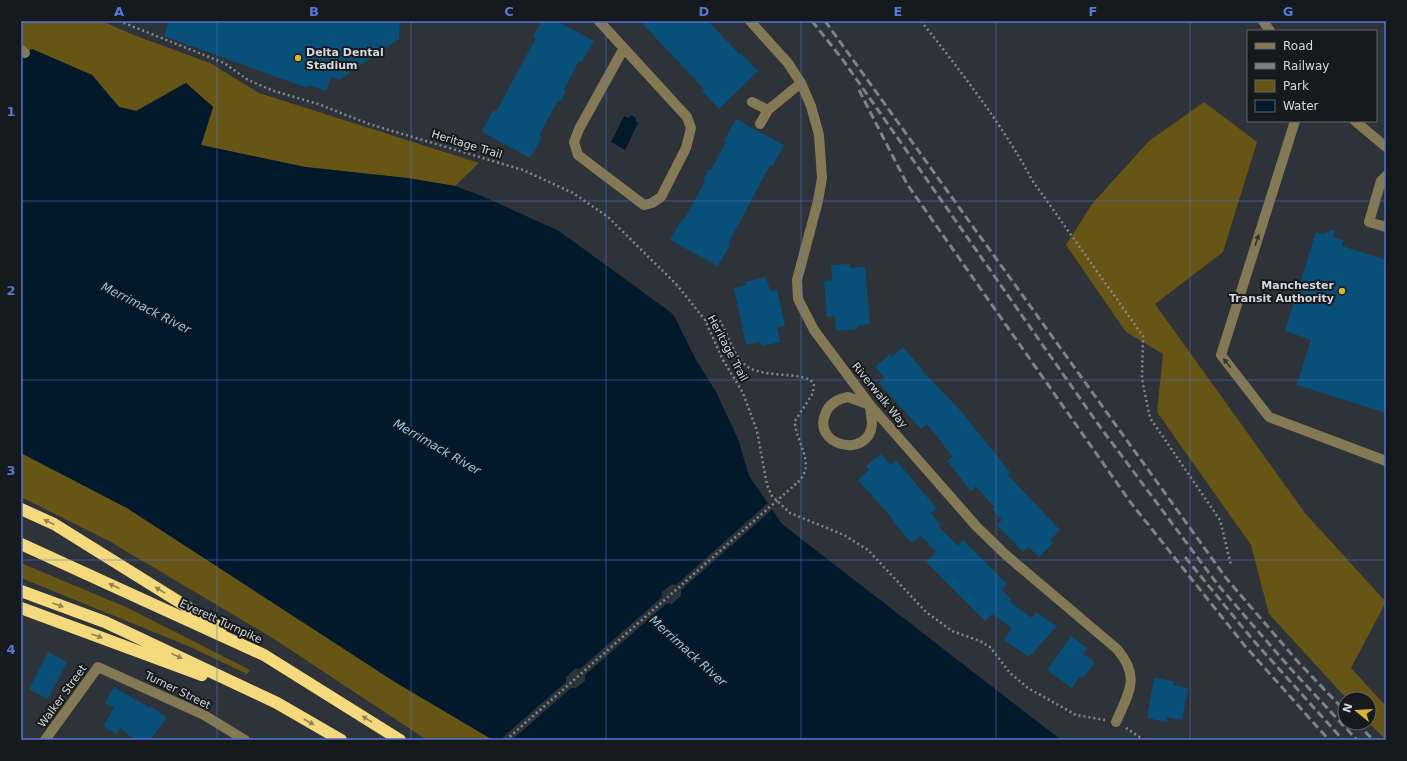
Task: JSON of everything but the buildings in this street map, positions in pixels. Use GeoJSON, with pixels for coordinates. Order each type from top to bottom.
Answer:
{"type":"FeatureCollection","features":[{"type":"Feature","properties":{"kind":"highway"},"geometry":{"type":"LineString","coordinates":[[21,509],[54,524],[264,655]]}},
{"type":"Feature","properties":{"kind":"highway","name":"Everett Turnpike"},"geometry":{"type":"LineString","coordinates":[[21,544],[264,655],[400,740]]}},
{"type":"Feature","properties":{"kind":"highway"},"geometry":{"type":"LineString","coordinates":[[21,591],[105,622],[277,703],[341,740]]}},
{"type":"Feature","properties":{"kind":"highway"},"geometry":{"type":"LineString","coordinates":[[21,608],[277,703]]}},
{"type":"Feature","properties":{"kind":"street"},"geometry":{"type":"LineString","coordinates":[[599,21],[624,48],[687,117],[690,128],[686,148],[661,197],[652,203],[644,205],[578,155],[574,142],[579,129],[624,48]]}},
{"type":"Feature","properties":{"kind":"street","name":"Riverwalk Way"},"geometry":{"type":"LineString","coordinates":[[750,21],[788,63],[801,84],[811,106],[819,135],[822,178],[818,201],[797,280],[798,299],[814,330],[870,405],[977,527],[1006,555],[1117,649],[1127,660],[1131,672],[1131,683],[1116,722]]}},
{"type":"Feature","properties":{"kind":"street"},"geometry":{"type":"LineString","coordinates":[[1264,21],[1269,30]]}},
{"type":"Feature","properties":{"kind":"street"},"geometry":{"type":"LineString","coordinates":[[760,124],[768,110],[801,84]]}},
{"type":"Feature","properties":{"kind":"street"},"geometry":{"type":"LineString","coordinates":[[752,102],[768,110]]}},
{"type":"Feature","properties":{"kind":"street"},"geometry":{"type":"LineString","coordinates":[[1295,122],[1221,355],[1269,417],[1386,461]]}},
{"type":"Feature","properties":{"kind":"street"},"geometry":{"type":"LineString","coordinates":[[1356,122],[1386,147]]}},
{"type":"Feature","properties":{"kind":"street"},"geometry":{"type":"LineString","coordinates":[[1386,176],[1381,181],[1368,222],[1386,227]]}},
{"type":"Feature","properties":{"kind":"street"},"geometry":{"type":"LineString","coordinates":[[848,398],[870,405],[872,424],[865,439],[858,444],[850,446],[842,445],[828,436],[823,422],[828,407],[834,402],[848,398]]}},
{"type":"Feature","properties":{"kind":"street","name":"Walker Street"},"geometry":{"type":"LineString","coordinates":[[45,740],[98,667]]}},
{"type":"Feature","properties":{"kind":"street","name":"Turner Street"},"geometry":{"type":"LineString","coordinates":[[98,667],[204,715],[245,740]]}},
{"type":"Feature","properties":{"kind":"path","name":"Heritage Trail"},"geometry":{"type":"LineString","coordinates":[[120,21],[224,63],[248,80],[274,91],[318,104],[370,124],[523,170],[543,178],[573,193],[608,217],[676,285],[705,320],[723,360],[743,393],[757,430],[767,485],[772,496],[784,508],[790,513],[844,536],[868,550],[926,612],[952,632],[980,641],[990,647],[1010,673],[1028,688],[1076,715],[1116,722],[1144,740]]}},
{"type":"Feature","properties":{"kind":"path"},"geometry":{"type":"LineString","coordinates":[[921,21],[973,86],[1018,153],[1032,180],[1143,336],[1142,378],[1150,418],[1220,520],[1231,565]]}},
{"type":"Feature","properties":{"kind":"path"},"geometry":{"type":"LineString","coordinates":[[506,740],[798,482],[805,474],[806,465],[795,421],[813,393],[814,384],[808,378],[766,373],[747,367],[738,356],[720,321],[715,318],[705,320]]}},
{"type":"Feature","properties":{"kind":"green space"},"geometry":{"type":"Polygon","coordinates":[[[21,21],[102,21],[131,34],[210,63],[259,93],[479,163],[455,186],[407,178],[305,167],[201,145],[213,107],[186,83],[137,111],[119,107],[92,75],[32,49],[21,56],[21,21]]]}},
{"type":"Feature","properties":{"kind":"green space"},"geometry":{"type":"Polygon","coordinates":[[[1204,102],[1257,142],[1223,252],[1155,304],[1305,513],[1386,602],[1351,668],[1372,691],[1340,691],[1269,614],[1251,545],[1157,412],[1163,354],[1126,332],[1066,245],[1092,204],[1149,141],[1204,102]]]}},
{"type":"Feature","properties":{"kind":"green space"},"geometry":{"type":"Polygon","coordinates":[[[21,453],[127,508],[395,682],[493,740],[427,740],[274,639],[109,541],[21,497],[21,453]]]}},
{"type":"Feature","properties":{"kind":"green space"},"geometry":{"type":"Polygon","coordinates":[[[21,563],[128,608],[250,670],[247,674],[188,646],[21,578],[21,563]]]}},
{"type":"Feature","properties":{"kind":"green space"},"geometry":{"type":"Polygon","coordinates":[[[1377,696],[1386,706],[1386,740],[1377,731],[1377,696]]]}},
{"type":"Feature","properties":{"kind":"water","name":"Merrimack River"},"geometry":{"type":"Polygon","coordinates":[[[32,49],[92,75],[119,107],[136,111],[186,83],[213,107],[201,145],[305,167],[407,178],[455,186],[482,196],[559,231],[673,314],[695,358],[716,392],[738,439],[749,476],[782,524],[1061,740],[493,740],[395,682],[127,508],[21,453],[21,56],[32,49]]]}},
{"type":"Feature","properties":{"kind":"water"},"geometry":{"type":"Polygon","coordinates":[[[631,115],[636,118],[635,121],[638,123],[625,150],[611,142],[624,116],[629,118],[631,115]]]}},
{"type":"Feature","properties":{"kind":"pier"},"geometry":{"type":"Polygon","coordinates":[[[769,502],[774,508],[681,590],[681,596],[672,604],[667,603],[585,675],[585,681],[576,688],[571,688],[512,740],[501,739],[566,682],[566,677],[576,668],[580,669],[662,597],[662,592],[672,584],[676,585],[769,502]]]}},
{"type":"Feature","properties":{"kind":"railway"},"geometry":{"type":"LineString","coordinates":[[812,21],[843,60],[1098,424],[1218,585],[1290,668],[1357,740]]}},
{"type":"Feature","properties":{"kind":"railway"},"geometry":{"type":"LineString","coordinates":[[825,21],[1226,578],[1299,663],[1337,703]]}},
{"type":"Feature","properties":{"kind":"railway"},"geometry":{"type":"LineString","coordinates":[[859,90],[907,184],[1131,503],[1245,646],[1329,740]]}},
{"type":"Feature","properties":{"kind":"railway"},"geometry":{"type":"LineString","coordinates":[[1185,557],[1253,640],[1343,740]]}},
{"type":"Feature","properties":{"kind":"railway"},"geometry":{"type":"LineString","coordinates":[[1365,731],[1373,740]]}},
{"type":"Feature","properties":{"kind":"place","name":"Delta Dental Stadium"},"geometry":{"type":"Point","coordinates":[298,58]}},
{"type":"Feature","properties":{"kind":"place","name":"Manchester Transit Authority"},"geometry":{"type":"Point","coordinates":[1342,291]}}]}
